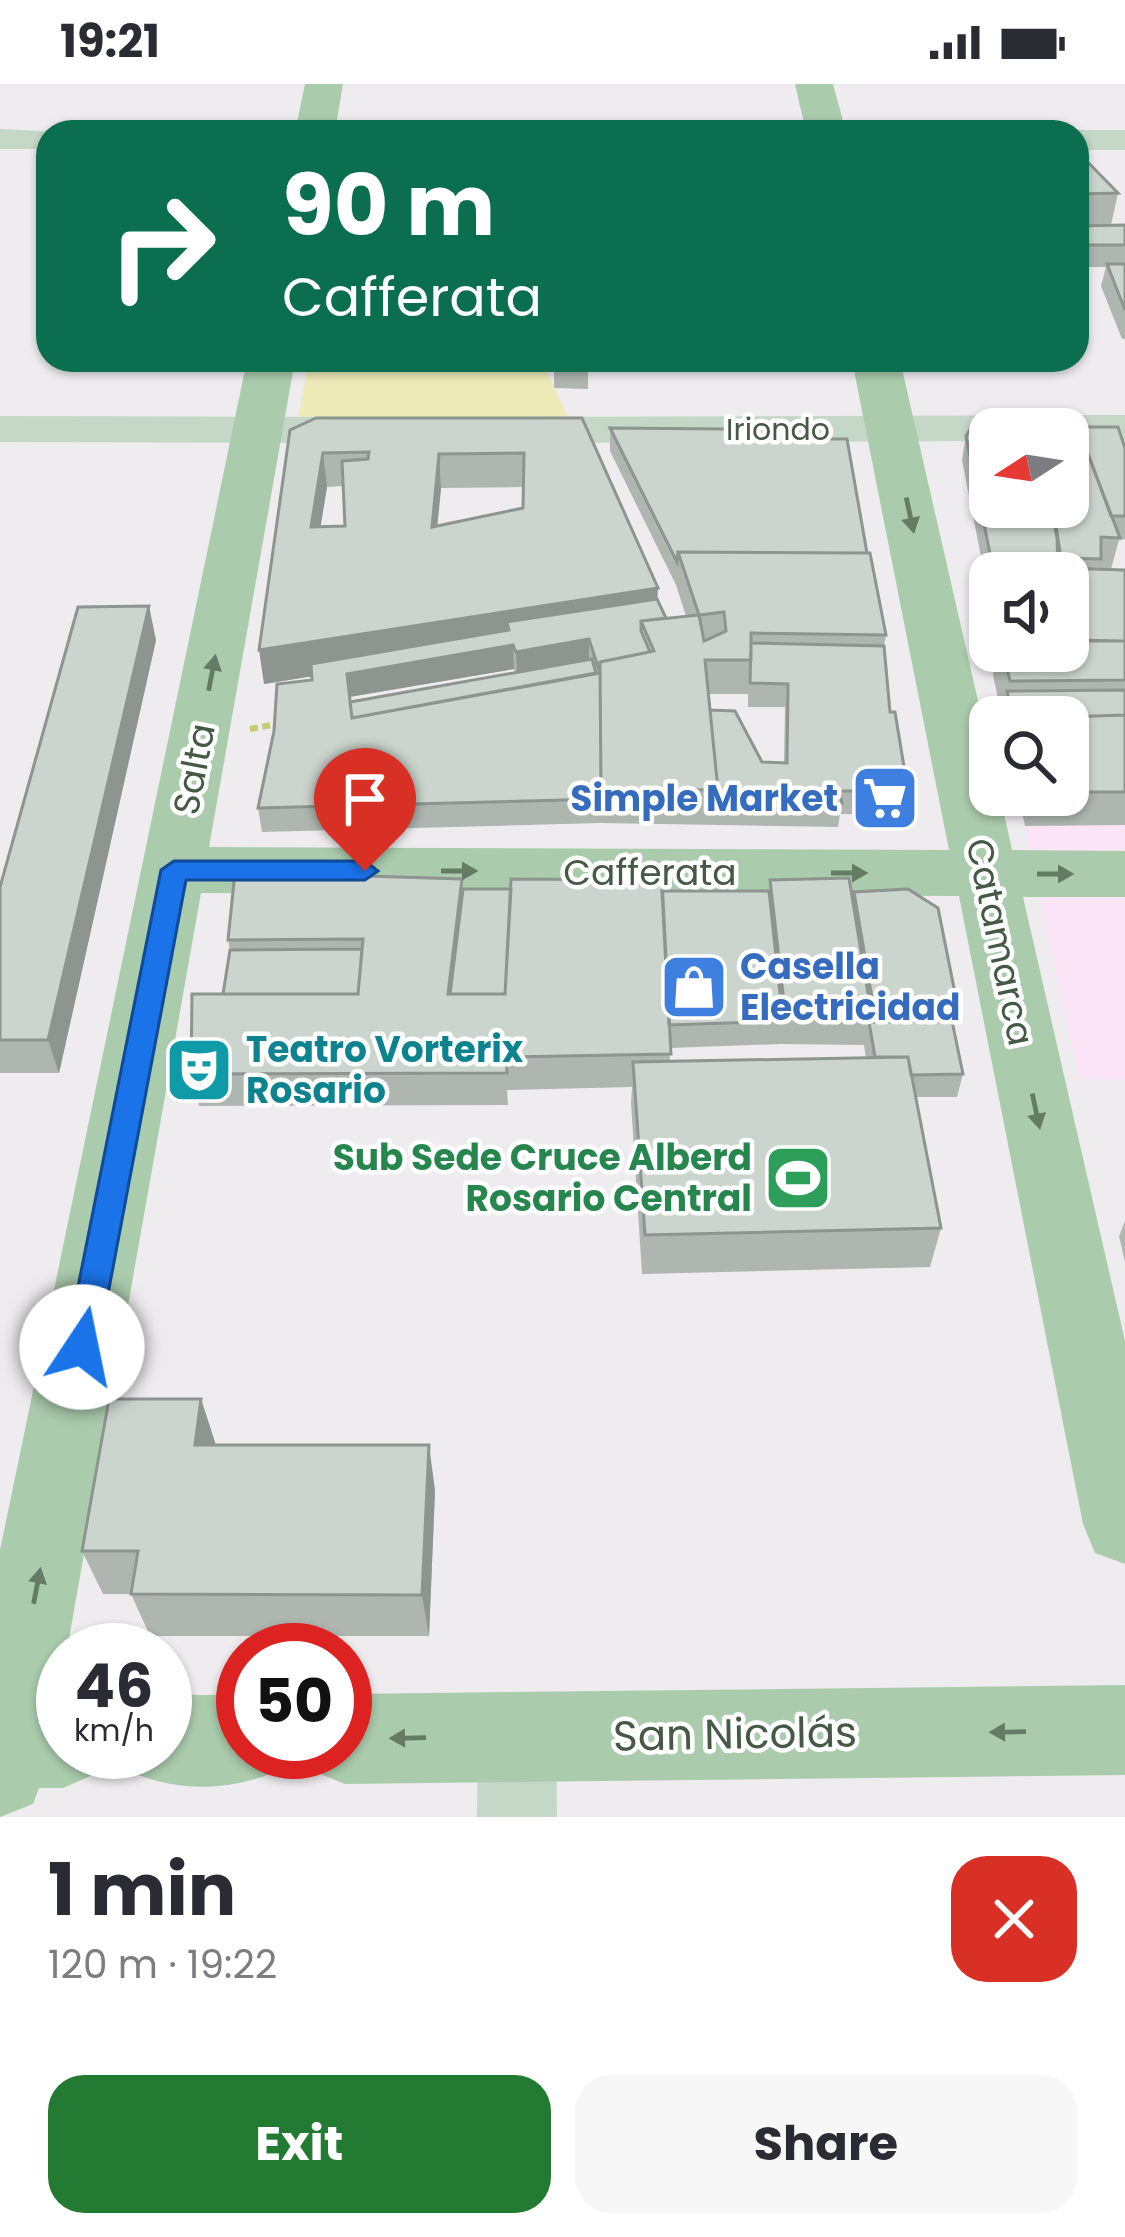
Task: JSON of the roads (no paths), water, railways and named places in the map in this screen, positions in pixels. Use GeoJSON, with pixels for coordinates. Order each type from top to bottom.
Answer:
{"type":"FeatureCollection","features":[{"type":"Feature","properties":{"kind":"main road"},"geometry":{"type":"LineString","coordinates":[[317,120],[324,84]]}},
{"type":"Feature","properties":{"kind":"main road"},"geometry":{"type":"LineString","coordinates":[[814,84],[823,120]]}},
{"type":"Feature","properties":{"kind":"main road","name":"Salta"},"geometry":{"type":"LineString","coordinates":[[22,1768],[174,870],[270,372]]}},
{"type":"Feature","properties":{"kind":"main road","name":"Catamarca"},"geometry":{"type":"LineString","coordinates":[[879,372],[1125,1524]]}},
{"type":"Feature","properties":{"kind":"main road","name":"Cafferata"},"geometry":{"type":"LineString","coordinates":[[174,870],[1125,874]]}},
{"type":"Feature","properties":{"kind":"main road","name":"San Nicolás"},"geometry":{"type":"LineString","coordinates":[[372,1744],[518,1777],[1125,1730]]}},
{"type":"Feature","properties":{"kind":"street"},"geometry":{"type":"LineString","coordinates":[[0,139],[36,139]]}},
{"type":"Feature","properties":{"kind":"street"},"geometry":{"type":"LineString","coordinates":[[1089,140],[1125,140]]}},
{"type":"Feature","properties":{"kind":"street","name":"Iriondo"},"geometry":{"type":"LineString","coordinates":[[459,430],[1125,428]]}},
{"type":"Feature","properties":{"kind":"street"},"geometry":{"type":"LineString","coordinates":[[0,430],[414,430]]}},
{"type":"Feature","properties":{"kind":"place","name":"Simple Market"},"geometry":{"type":"Point","coordinates":[885,798]}},
{"type":"Feature","properties":{"kind":"place","name":"Casella Electricidad"},"geometry":{"type":"Point","coordinates":[694,987]}},
{"type":"Feature","properties":{"kind":"place","name":"Teatro Vorterix Rosario"},"geometry":{"type":"Point","coordinates":[199,1070]}},
{"type":"Feature","properties":{"kind":"place","name":"Sub Sede Cruce Alberd Rosario Central"},"geometry":{"type":"Point","coordinates":[798,1178]}}]}
